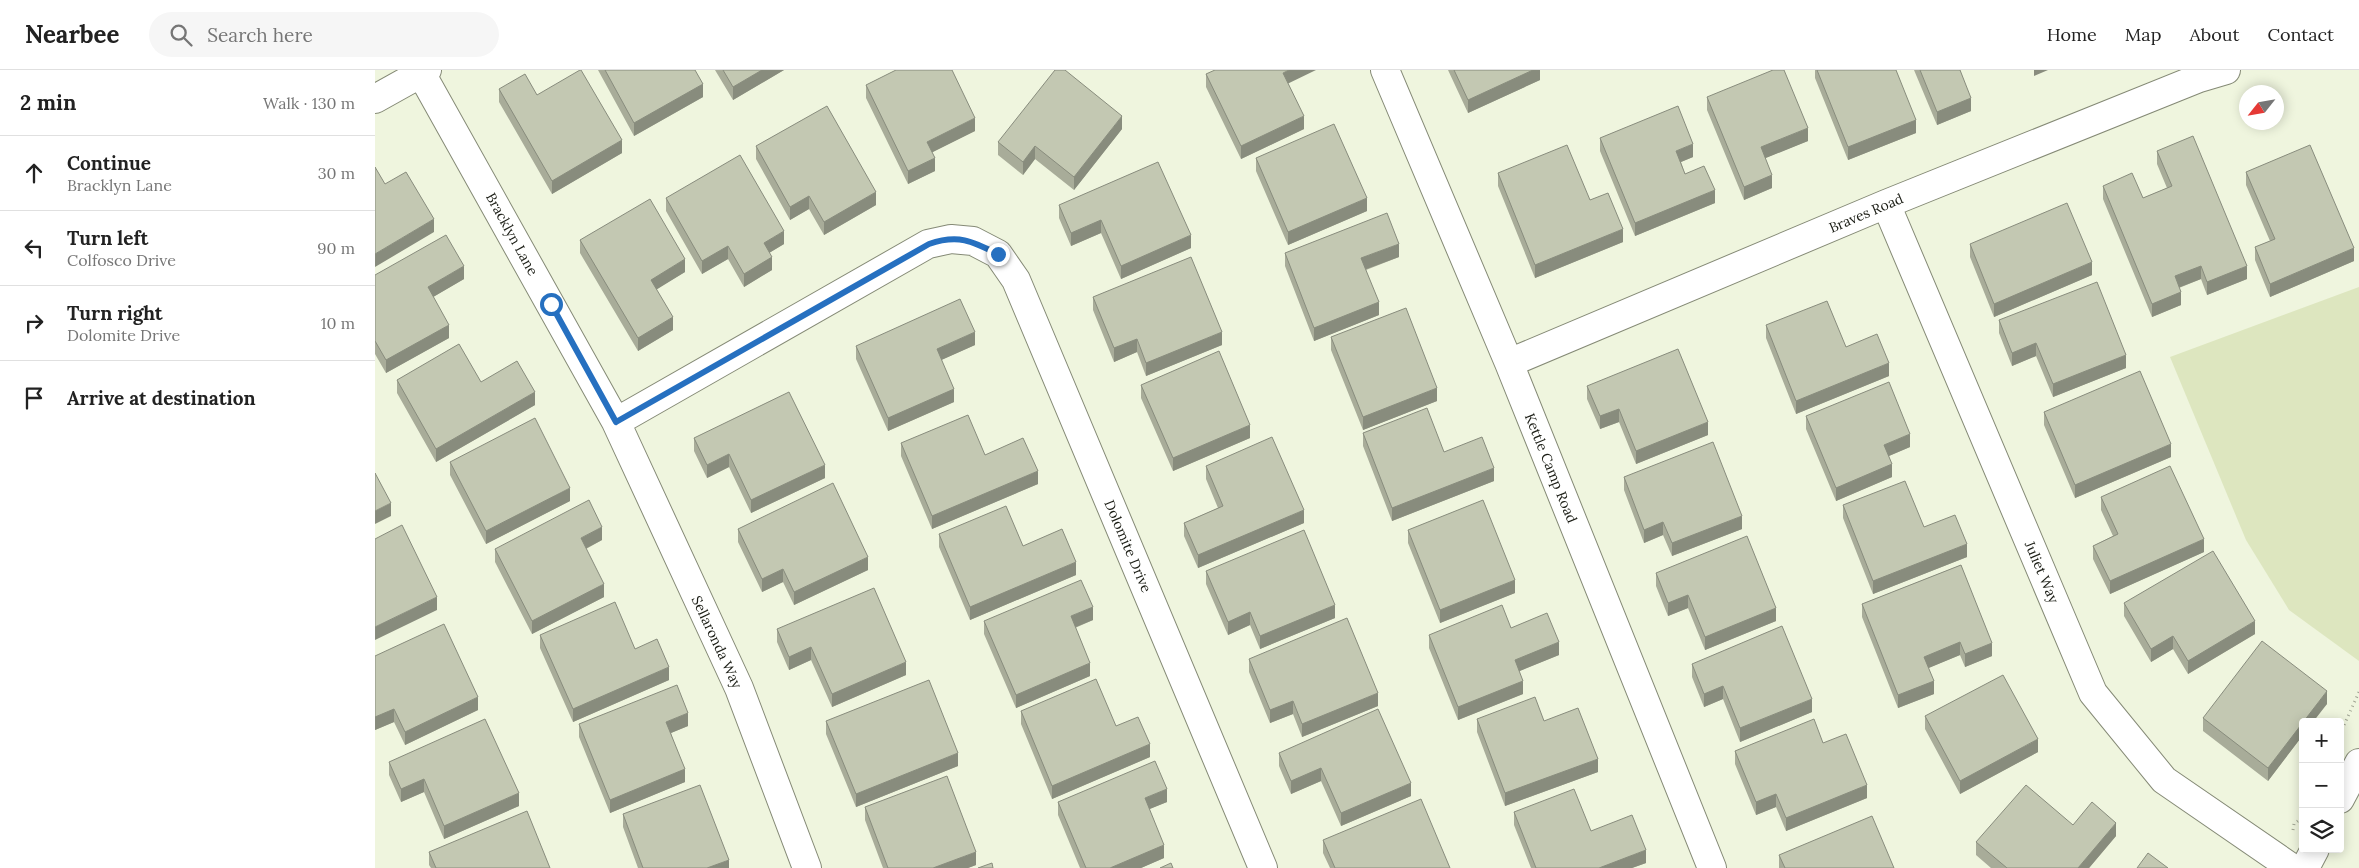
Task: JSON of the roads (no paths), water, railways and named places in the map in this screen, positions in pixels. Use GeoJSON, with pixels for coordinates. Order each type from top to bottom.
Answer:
{"type":"FeatureCollection","features":[{"type":"Feature","properties":{"kind":"street","name":"Kettle Camp Road"},"geometry":{"type":"LineString","coordinates":[[1385,70],[1509,363],[1712,868]]}},
{"type":"Feature","properties":{"kind":"street","name":"Braves Road"},"geometry":{"type":"LineString","coordinates":[[1509,363],[1886,204],[2190,82],[2226,70]]}},
{"type":"Feature","properties":{"kind":"street"},"geometry":{"type":"LineString","coordinates":[[375,100],[424,72]]}},
{"type":"Feature","properties":{"kind":"street","name":"Bracklyn Lane"},"geometry":{"type":"LineString","coordinates":[[424,72],[616,422]]}},
{"type":"Feature","properties":{"kind":"street","name":"Juliet Way"},"geometry":{"type":"LineString","coordinates":[[1886,204],[2093,693],[2164,780],[2292,868]]}},
{"type":"Feature","properties":{"kind":"street","name":"Dolomite Drive"},"geometry":{"type":"LineString","coordinates":[[616,422],[929,244],[951,239],[973,242],[998,254],[1017,280],[1263,868]]}},
{"type":"Feature","properties":{"kind":"street","name":"Sellaronda Way"},"geometry":{"type":"LineString","coordinates":[[616,422],[739,688],[807,868]]}},
{"type":"Feature","properties":{"kind":"street"},"geometry":{"type":"LineString","coordinates":[[2344,791],[2359,763]]}},
{"type":"Feature","properties":{"kind":"street"},"geometry":{"type":"LineString","coordinates":[[2305,868],[2313,853]]}}]}
